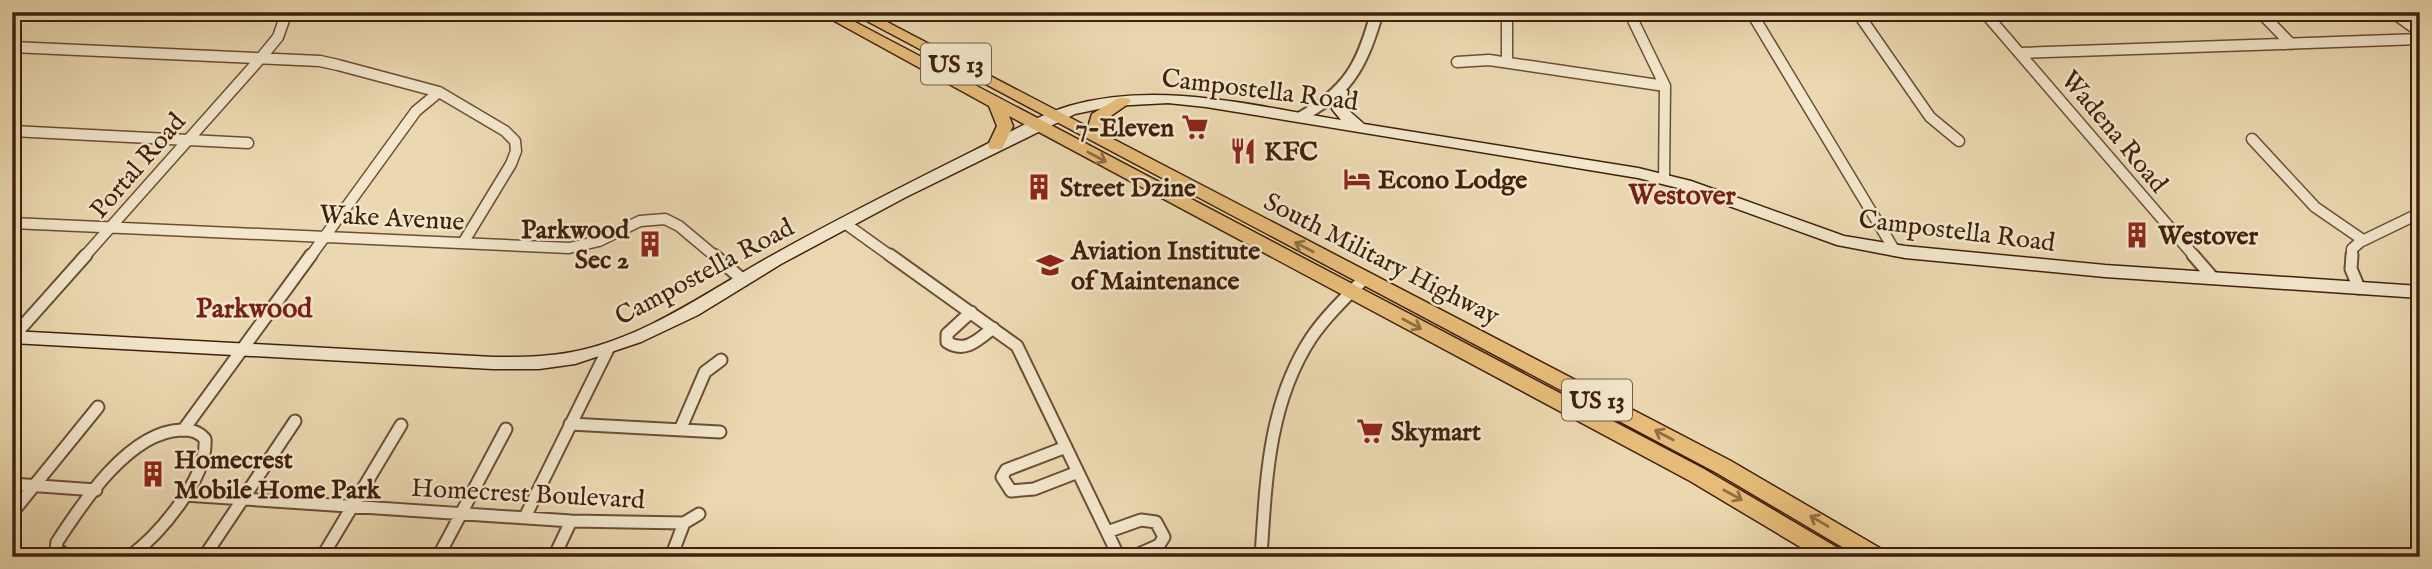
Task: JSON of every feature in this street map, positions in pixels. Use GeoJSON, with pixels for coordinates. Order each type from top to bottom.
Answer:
{"type":"FeatureCollection","features":[{"type":"Feature","properties":{"kind":"main road","name":"South Military Highway"},"geometry":{"type":"LineString","coordinates":[[825,12],[1037,125],[1724,467],[1878,557]]}},
{"type":"Feature","properties":{"kind":"main road","name":"South Military Highway"},"geometry":{"type":"LineString","coordinates":[[857,12],[1107,143],[1697,475],[1836,557]]}},
{"type":"Feature","properties":{"kind":"main road"},"geometry":{"type":"LineString","coordinates":[[1341,91],[1338,103],[1341,113],[1362,127]]}},
{"type":"Feature","properties":{"kind":"main road","name":"Campostella Road"},"geometry":{"type":"LineString","coordinates":[[13,337],[539,363],[575,358],[608,349],[665,325],[846,224],[1055,116],[1123,101],[1168,99],[1300,117],[1602,166],[1664,179],[1842,241],[1895,251],[2016,264],[2420,292]]}},
{"type":"Feature","properties":{"kind":"main road"},"geometry":{"type":"LineString","coordinates":[[1107,143],[1097,128],[1097,118],[1123,101]]}},
{"type":"Feature","properties":{"kind":"main road"},"geometry":{"type":"LineString","coordinates":[[996,103],[1005,126],[996,145]]}},
{"type":"Feature","properties":{"kind":"street"},"geometry":{"type":"LineString","coordinates":[[1300,117],[1331,100],[1359,67],[1377,12]]}},
{"type":"Feature","properties":{"kind":"street"},"geometry":{"type":"LineString","coordinates":[[1507,12],[1507,62]]}},
{"type":"Feature","properties":{"kind":"street"},"geometry":{"type":"LineString","coordinates":[[1629,12],[1665,86],[1664,179]]}},
{"type":"Feature","properties":{"kind":"street"},"geometry":{"type":"LineString","coordinates":[[1751,12],[1895,251]]}},
{"type":"Feature","properties":{"kind":"street"},"geometry":{"type":"LineString","coordinates":[[1857,12],[1930,117],[1959,141]]}},
{"type":"Feature","properties":{"kind":"street","name":"Wadena Road"},"geometry":{"type":"LineString","coordinates":[[1984,12],[2213,278]]}},
{"type":"Feature","properties":{"kind":"street"},"geometry":{"type":"LineString","coordinates":[[2260,12],[2291,44]]}},
{"type":"Feature","properties":{"kind":"street"},"geometry":{"type":"LineString","coordinates":[[2392,12],[2420,32]]}},
{"type":"Feature","properties":{"kind":"street","name":"Portal Road"},"geometry":{"type":"LineString","coordinates":[[13,337],[260,59],[278,37],[285,17]]}},
{"type":"Feature","properties":{"kind":"street"},"geometry":{"type":"LineString","coordinates":[[2021,54],[2420,39]]}},
{"type":"Feature","properties":{"kind":"street"},"geometry":{"type":"LineString","coordinates":[[12,47],[320,61],[439,92],[505,131],[515,141],[516,151],[511,164],[463,243]]}},
{"type":"Feature","properties":{"kind":"street"},"geometry":{"type":"LineString","coordinates":[[1457,62],[1507,62],[1665,86]]}},
{"type":"Feature","properties":{"kind":"street"},"geometry":{"type":"LineString","coordinates":[[184,429],[416,111],[439,92]]}},
{"type":"Feature","properties":{"kind":"street"},"geometry":{"type":"LineString","coordinates":[[12,131],[248,143]]}},
{"type":"Feature","properties":{"kind":"street"},"geometry":{"type":"LineString","coordinates":[[2252,139],[2315,207],[2363,240]]}},
{"type":"Feature","properties":{"kind":"street"},"geometry":{"type":"LineString","coordinates":[[2359,288],[2350,261],[2352,249],[2363,240],[2420,213]]}},
{"type":"Feature","properties":{"kind":"street","name":"Wake Avenue"},"geometry":{"type":"LineString","coordinates":[[12,223],[569,248],[599,241],[633,223],[665,219],[679,226],[743,280]]}},
{"type":"Feature","properties":{"kind":"street"},"geometry":{"type":"LineString","coordinates":[[846,224],[1017,346],[1119,557]]}},
{"type":"Feature","properties":{"kind":"street"},"geometry":{"type":"LineString","coordinates":[[1261,557],[1270,445],[1282,395],[1309,341],[1326,318],[1358,285]]}},
{"type":"Feature","properties":{"kind":"street"},"geometry":{"type":"LineString","coordinates":[[971,312],[947,334],[947,342],[952,347],[972,345],[993,328]]}},
{"type":"Feature","properties":{"kind":"street"},"geometry":{"type":"LineString","coordinates":[[525,517],[608,349]]}},
{"type":"Feature","properties":{"kind":"street"},"geometry":{"type":"LineString","coordinates":[[680,430],[705,372],[721,360]]}},
{"type":"Feature","properties":{"kind":"street"},"geometry":{"type":"LineString","coordinates":[[12,513],[98,407]]}},
{"type":"Feature","properties":{"kind":"street"},"geometry":{"type":"LineString","coordinates":[[204,557],[295,421]]}},
{"type":"Feature","properties":{"kind":"street"},"geometry":{"type":"LineString","coordinates":[[570,424],[720,432]]}},
{"type":"Feature","properties":{"kind":"street"},"geometry":{"type":"LineString","coordinates":[[322,557],[401,425]]}},
{"type":"Feature","properties":{"kind":"street"},"geometry":{"type":"LineString","coordinates":[[71,557],[56,549],[57,542],[96,490],[131,451],[154,435],[184,429],[196,432],[204,438],[207,447],[199,471],[149,543],[129,557]]}},
{"type":"Feature","properties":{"kind":"street"},"geometry":{"type":"LineString","coordinates":[[438,557],[506,429]]}},
{"type":"Feature","properties":{"kind":"street"},"geometry":{"type":"LineString","coordinates":[[1066,447],[1006,470],[1002,477],[1004,485],[1012,491],[1022,492],[1078,472]]}},
{"type":"Feature","properties":{"kind":"street"},"geometry":{"type":"LineString","coordinates":[[12,484],[96,490]]}},
{"type":"Feature","properties":{"kind":"street","name":"Homecrest Boulevard"},"geometry":{"type":"LineString","coordinates":[[184,495],[570,521],[684,523]]}},
{"type":"Feature","properties":{"kind":"street"},"geometry":{"type":"LineString","coordinates":[[671,557],[684,523],[699,514]]}},
{"type":"Feature","properties":{"kind":"street"},"geometry":{"type":"LineString","coordinates":[[1107,532],[1144,518],[1156,520],[1163,528],[1164,537],[1158,545],[1132,557]]}},
{"type":"Feature","properties":{"kind":"street"},"geometry":{"type":"LineString","coordinates":[[554,557],[570,521]]}},
{"type":"Feature","properties":{"kind":"place","name":"7-Eleven"},"geometry":{"type":"Point","coordinates":[1195,127]}},
{"type":"Feature","properties":{"kind":"place","name":"KFC"},"geometry":{"type":"Point","coordinates":[1243,151]}},
{"type":"Feature","properties":{"kind":"place","name":"Econo Lodge"},"geometry":{"type":"Point","coordinates":[1357,179]}},
{"type":"Feature","properties":{"kind":"place","name":"Street Dzine"},"geometry":{"type":"Point","coordinates":[1039,187]}},
{"type":"Feature","properties":{"kind":"place","name":"Westover"},"geometry":{"type":"Point","coordinates":[2137,235]}},
{"type":"Feature","properties":{"kind":"place","name":"Parkwood Sec 2"},"geometry":{"type":"Point","coordinates":[650,244]}},
{"type":"Feature","properties":{"kind":"place","name":"Aviation Institute of Maintenance"},"geometry":{"type":"Point","coordinates":[1050,265]}},
{"type":"Feature","properties":{"kind":"place","name":"Skymart"},"geometry":{"type":"Point","coordinates":[1370,431]}},
{"type":"Feature","properties":{"kind":"place","name":"Homecrest Mobile Home Park"},"geometry":{"type":"Point","coordinates":[153,474]}},
{"type":"Feature","properties":{"kind":"district","name":"Westover"},"geometry":{"type":"Point","coordinates":[1682,194]}},
{"type":"Feature","properties":{"kind":"district","name":"Parkwood"},"geometry":{"type":"Point","coordinates":[254,307]}}]}
